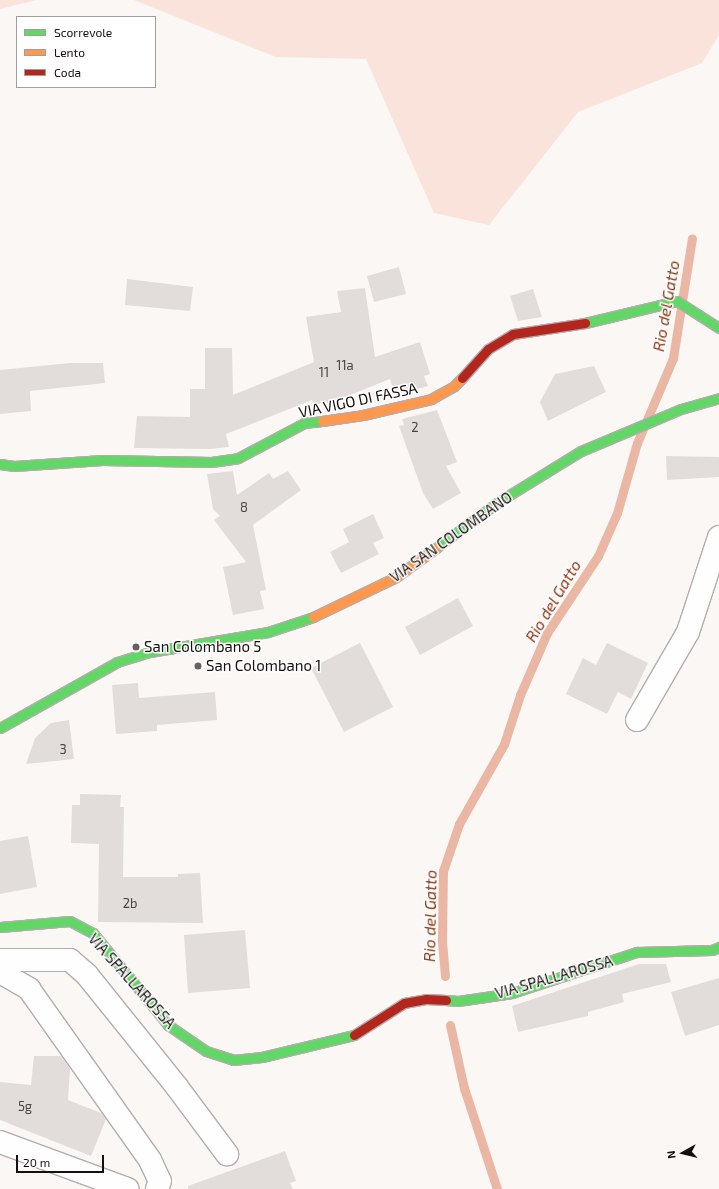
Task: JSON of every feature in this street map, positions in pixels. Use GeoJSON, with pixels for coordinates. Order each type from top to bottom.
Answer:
{"type":"FeatureCollection","features":[{"type":"Feature","properties":{"kind":"street","name":"VIA VIGO DI FASSA"},"geometry":{"type":"LineString","coordinates":[[0,464],[14,466],[103,460],[211,462],[238,458],[304,423],[363,415],[431,399],[454,386],[488,349],[513,334],[608,320],[637,310],[677,301],[719,328]]}},
{"type":"Feature","properties":{"kind":"street","name":"VIA SAN COLOMBANO"},"geometry":{"type":"LineString","coordinates":[[0,728],[117,662],[150,652],[268,632],[319,614],[396,577],[498,502],[581,451],[681,409],[719,398]]}},
{"type":"Feature","properties":{"kind":"street"},"geometry":{"type":"LineString","coordinates":[[637,720],[688,632],[719,537]]}},
{"type":"Feature","properties":{"kind":"street","name":"VIA SPALLAROSSA"},"geometry":{"type":"LineString","coordinates":[[0,927],[70,921],[94,933],[168,1025],[206,1051],[233,1060],[262,1057],[352,1036],[404,1003],[426,999],[458,1001],[512,993],[638,952],[712,950],[719,947]]}},
{"type":"Feature","properties":{"kind":"street","name":"VIA SPALLAROSSA"},"geometry":{"type":"LineString","coordinates":[[0,960],[70,960],[87,975],[178,1087],[227,1154]]}},
{"type":"Feature","properties":{"kind":"street"},"geometry":{"type":"LineString","coordinates":[[0,972],[29,989],[150,1160],[160,1181],[157,1189]]}},
{"type":"Feature","properties":{"kind":"street"},"geometry":{"type":"LineString","coordinates":[[0,1142],[128,1189]]}},
{"type":"Feature","properties":{"kind":"shaded area"},"geometry":{"type":"Polygon","coordinates":[[[0,0],[36,0],[0,9],[0,0]]]}},
{"type":"Feature","properties":{"kind":"shaded area"},"geometry":{"type":"Polygon","coordinates":[[[134,0],[719,0],[719,35],[702,63],[578,112],[489,225],[434,213],[366,59],[276,57],[134,0]]]}},
{"type":"Feature","properties":{"kind":"building"},"geometry":{"type":"Polygon","coordinates":[[[399,267],[406,294],[374,302],[367,276],[399,267]]]}},
{"type":"Feature","properties":{"kind":"building"},"geometry":{"type":"Polygon","coordinates":[[[127,279],[193,287],[190,311],[125,305],[127,279]]]}},
{"type":"Feature","properties":{"kind":"building"},"geometry":{"type":"Polygon","coordinates":[[[365,288],[375,357],[420,342],[430,374],[424,376],[428,386],[395,395],[390,379],[328,404],[326,401],[314,406],[312,400],[226,434],[229,447],[210,449],[134,448],[137,416],[190,417],[190,389],[205,389],[205,348],[232,348],[233,395],[314,362],[306,317],[341,312],[337,291],[365,288]]]}},
{"type":"Feature","properties":{"kind":"building"},"geometry":{"type":"Polygon","coordinates":[[[533,289],[542,317],[518,321],[510,296],[533,289]]]}},
{"type":"Feature","properties":{"kind":"building"},"geometry":{"type":"Polygon","coordinates":[[[70,363],[103,363],[105,383],[30,391],[31,411],[0,414],[0,370],[70,363]]]}},
{"type":"Feature","properties":{"kind":"building"},"geometry":{"type":"Polygon","coordinates":[[[594,366],[606,392],[548,421],[540,402],[555,374],[594,366]]]}},
{"type":"Feature","properties":{"kind":"building"},"geometry":{"type":"Polygon","coordinates":[[[437,410],[457,462],[446,466],[461,493],[433,509],[423,493],[399,426],[404,425],[402,419],[437,410]]]}},
{"type":"Feature","properties":{"kind":"building"},"geometry":{"type":"Polygon","coordinates":[[[666,456],[719,457],[719,477],[667,480],[666,456]]]}},
{"type":"Feature","properties":{"kind":"building"},"geometry":{"type":"Polygon","coordinates":[[[233,471],[237,495],[269,473],[273,479],[288,471],[301,490],[253,525],[266,590],[260,591],[264,609],[233,615],[223,567],[246,562],[214,520],[220,516],[213,509],[207,474],[233,471]]]}},
{"type":"Feature","properties":{"kind":"building"},"geometry":{"type":"Polygon","coordinates":[[[373,514],[384,538],[373,543],[379,554],[341,573],[330,552],[349,542],[343,529],[373,514]]]}},
{"type":"Feature","properties":{"kind":"building"},"geometry":{"type":"Polygon","coordinates":[[[458,598],[473,626],[420,655],[405,627],[458,598]]]}},
{"type":"Feature","properties":{"kind":"building"},"geometry":{"type":"Polygon","coordinates":[[[360,643],[393,707],[344,732],[311,668],[360,643]]]}},
{"type":"Feature","properties":{"kind":"building"},"geometry":{"type":"Polygon","coordinates":[[[607,643],[648,663],[631,699],[618,692],[607,714],[566,694],[583,658],[596,665],[607,643]]]}},
{"type":"Feature","properties":{"kind":"building"},"geometry":{"type":"Polygon","coordinates":[[[138,683],[139,698],[215,692],[217,720],[157,725],[157,731],[116,734],[112,685],[138,683]]]}},
{"type":"Feature","properties":{"kind":"building"},"geometry":{"type":"Polygon","coordinates":[[[69,720],[74,759],[26,764],[35,738],[51,723],[69,720]]]}},
{"type":"Feature","properties":{"kind":"building"},"geometry":{"type":"Polygon","coordinates":[[[80,794],[121,795],[120,807],[124,807],[123,877],[178,877],[178,874],[200,873],[203,923],[98,922],[99,844],[71,843],[72,805],[80,805],[80,794]]]}},
{"type":"Feature","properties":{"kind":"building"},"geometry":{"type":"Polygon","coordinates":[[[28,836],[37,887],[0,894],[0,841],[28,836]]]}},
{"type":"Feature","properties":{"kind":"building"},"geometry":{"type":"Polygon","coordinates":[[[245,930],[250,988],[188,993],[184,935],[245,930]]]}},
{"type":"Feature","properties":{"kind":"building"},"geometry":{"type":"Polygon","coordinates":[[[639,964],[666,964],[671,982],[622,994],[624,1002],[588,1012],[588,1016],[518,1032],[512,1006],[639,964]]]}},
{"type":"Feature","properties":{"kind":"building"},"geometry":{"type":"Polygon","coordinates":[[[719,978],[719,1025],[685,1036],[671,992],[719,978]]]}},
{"type":"Feature","properties":{"kind":"building"},"geometry":{"type":"Polygon","coordinates":[[[34,1056],[61,1056],[70,1069],[68,1100],[101,1113],[106,1119],[91,1156],[0,1120],[0,1082],[31,1085],[34,1056]]]}},
{"type":"Feature","properties":{"kind":"building"},"geometry":{"type":"Polygon","coordinates":[[[285,1151],[296,1181],[290,1183],[293,1189],[188,1189],[188,1186],[285,1151]]]}},
{"type":"Feature","properties":{"kind":"waterway","name":"Rio del Gatto"},"geometry":{"type":"LineString","coordinates":[[445,976],[442,939],[443,871],[459,824],[504,744],[520,695],[547,633],[598,556],[617,513],[637,443],[673,358],[692,238]]}},
{"type":"Feature","properties":{"kind":"waterway","name":"Rio del Gatto"},"geometry":{"type":"LineString","coordinates":[[450,1025],[464,1088],[497,1189]]}},
{"type":"Feature","properties":{"kind":"traffic: fast"},"geometry":{"type":"LineString","coordinates":[[585,323],[677,301],[719,328]]}},
{"type":"Feature","properties":{"kind":"traffic: fast"},"geometry":{"type":"LineString","coordinates":[[436,548],[498,502],[581,451],[681,409],[719,398]]}},
{"type":"Feature","properties":{"kind":"traffic: fast"},"geometry":{"type":"LineString","coordinates":[[0,464],[14,466],[103,460],[211,462],[238,458],[304,423],[322,421]]}},
{"type":"Feature","properties":{"kind":"traffic: fast"},"geometry":{"type":"LineString","coordinates":[[0,728],[117,662],[150,652],[268,632],[313,617]]}},
{"type":"Feature","properties":{"kind":"traffic: fast"},"geometry":{"type":"LineString","coordinates":[[0,927],[70,921],[93,933],[168,1025],[206,1051],[233,1060],[262,1057],[354,1035]]}},
{"type":"Feature","properties":{"kind":"traffic: fast"},"geometry":{"type":"LineString","coordinates":[[446,1000],[458,1001],[512,993],[637,952],[712,950],[719,947]]}},
{"type":"Feature","properties":{"kind":"traffic: slow"},"geometry":{"type":"LineString","coordinates":[[322,421],[363,415],[431,399],[454,386],[462,378]]}},
{"type":"Feature","properties":{"kind":"traffic: slow"},"geometry":{"type":"LineString","coordinates":[[313,617],[396,577],[436,548]]}},
{"type":"Feature","properties":{"kind":"traffic: jam"},"geometry":{"type":"LineString","coordinates":[[462,378],[488,349],[513,334],[585,323]]}},
{"type":"Feature","properties":{"kind":"traffic: jam"},"geometry":{"type":"LineString","coordinates":[[354,1035],[404,1003],[426,999],[446,1000]]}},
{"type":"Feature","properties":{"kind":"place","name":"San Colombano 5"},"geometry":{"type":"Point","coordinates":[136,647]}},
{"type":"Feature","properties":{"kind":"place","name":"San Colombano 1"},"geometry":{"type":"Point","coordinates":[198,666]}}]}
